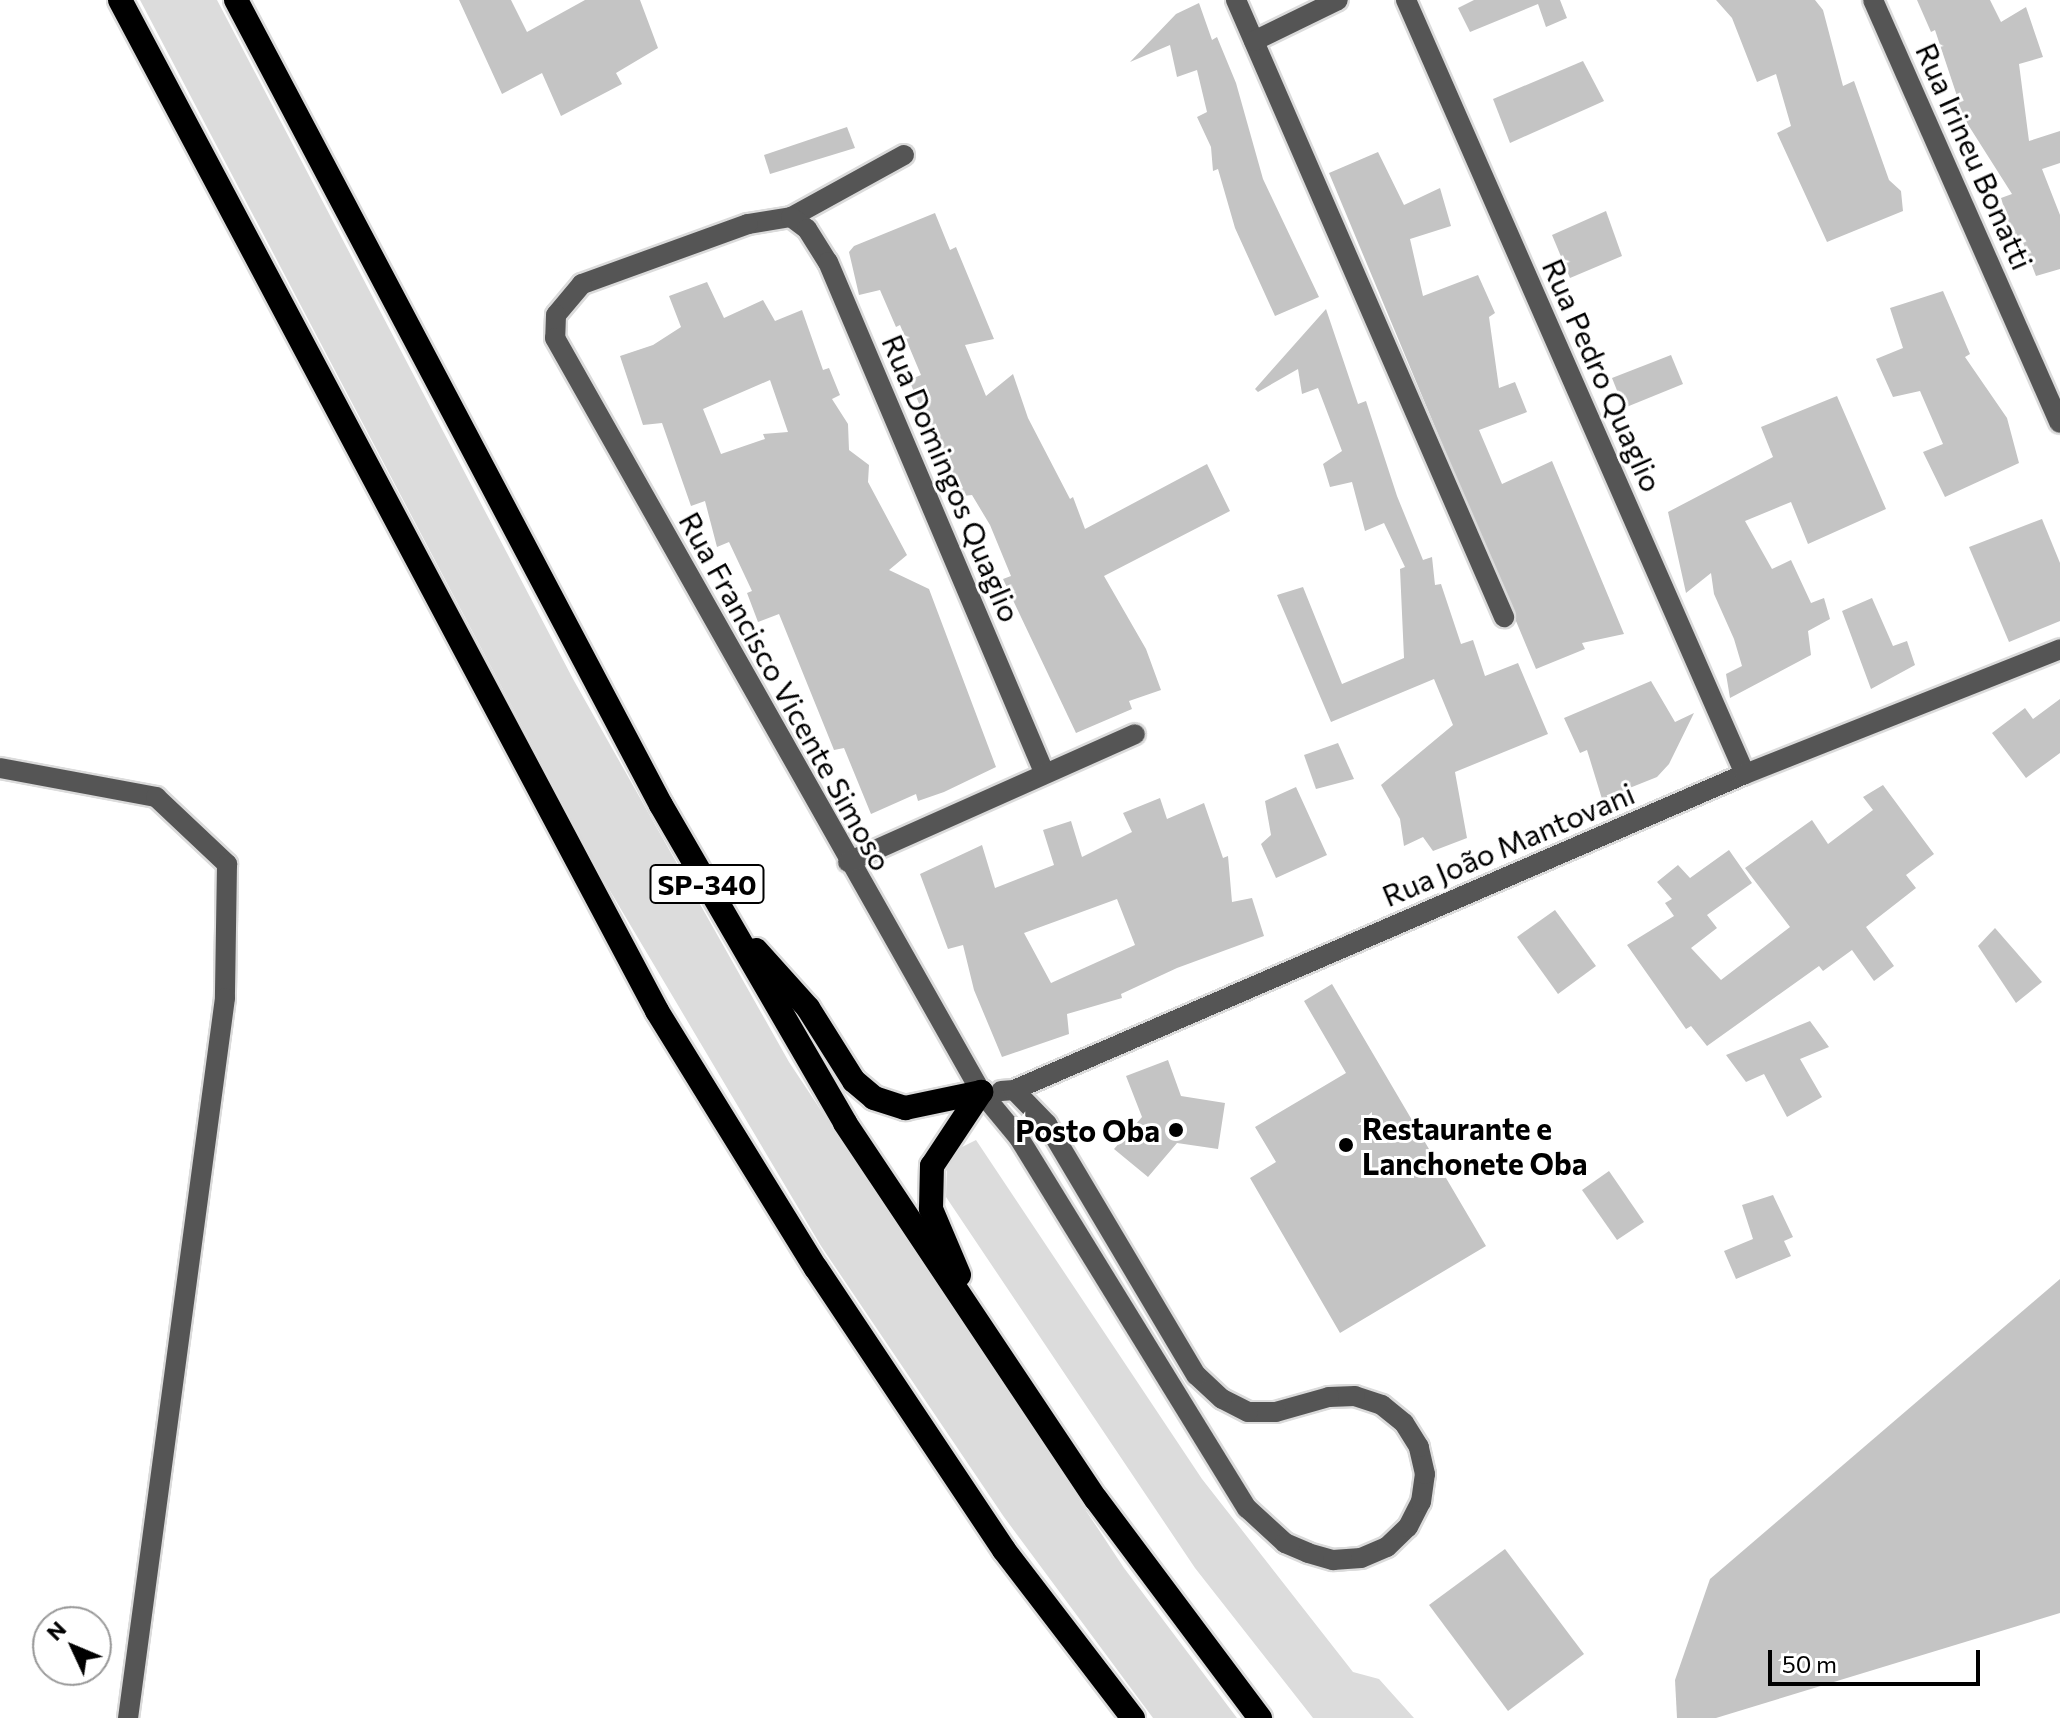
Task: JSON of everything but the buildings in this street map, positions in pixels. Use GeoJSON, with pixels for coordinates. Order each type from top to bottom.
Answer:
{"type":"FeatureCollection","features":[{"type":"Feature","properties":{"kind":"highway","name":"SP-340"},"geometry":{"type":"LineString","coordinates":[[120,0],[657,1011],[816,1268],[1004,1550],[1133,1718]]}},
{"type":"Feature","properties":{"kind":"highway","name":"SP-340"},"geometry":{"type":"LineString","coordinates":[[236,0],[579,653],[724,915],[845,1123],[981,1329],[1170,1599],[1260,1718]]}},
{"type":"Feature","properties":{"kind":"highway"},"geometry":{"type":"LineString","coordinates":[[724,915],[808,1008],[854,1081],[874,1098],[905,1108],[981,1092]]}},
{"type":"Feature","properties":{"kind":"highway"},"geometry":{"type":"LineString","coordinates":[[981,1092],[943,1141],[932,1166],[930,1189],[931,1209],[981,1329]]}},
{"type":"Feature","properties":{"kind":"highway"},"geometry":{"type":"LineString","coordinates":[[1004,1550],[1119,1718]]}},
{"type":"Feature","properties":{"kind":"highway"},"geometry":{"type":"LineString","coordinates":[[1170,1599],[1280,1718]]}},
{"type":"Feature","properties":{"kind":"street"},"geometry":{"type":"LineString","coordinates":[[1236,0],[1504,617]]}},
{"type":"Feature","properties":{"kind":"street"},"geometry":{"type":"LineString","coordinates":[[1254,41],[1338,0]]}},
{"type":"Feature","properties":{"kind":"street","name":"Rua Pedro Quaglio"},"geometry":{"type":"LineString","coordinates":[[1406,0],[1745,774]]}},
{"type":"Feature","properties":{"kind":"street","name":"Rua Irineu Bonatti"},"geometry":{"type":"LineString","coordinates":[[1873,0],[2060,423]]}},
{"type":"Feature","properties":{"kind":"street"},"geometry":{"type":"LineString","coordinates":[[791,217],[904,155]]}},
{"type":"Feature","properties":{"kind":"street","name":"Rua Francisco Vicente Simoso"},"geometry":{"type":"LineString","coordinates":[[791,217],[748,224],[603,273],[572,291],[556,315],[559,348],[981,1092],[1019,1138],[1263,1527],[1285,1543],[1333,1560],[1361,1558],[1387,1547],[1408,1527],[1421,1502],[1425,1474],[1419,1447],[1404,1423],[1382,1405],[1355,1396],[1329,1397],[1276,1412],[1248,1412],[1222,1399],[1196,1375],[1047,1124],[1014,1090]]}},
{"type":"Feature","properties":{"kind":"street","name":"Rua Domingos Quaglio"},"geometry":{"type":"LineString","coordinates":[[791,217],[807,229],[828,262],[1044,772]]}},
{"type":"Feature","properties":{"kind":"street","name":"Rua João Mantovani"},"geometry":{"type":"LineString","coordinates":[[981,1092],[1014,1090],[1745,774],[2060,649]]}},
{"type":"Feature","properties":{"kind":"street"},"geometry":{"type":"LineString","coordinates":[[848,862],[1135,734]]}},
{"type":"Feature","properties":{"kind":"street"},"geometry":{"type":"LineString","coordinates":[[0,768],[156,797],[227,864],[225,998],[128,1718]]}},
{"type":"Feature","properties":{"kind":"shaded area"},"geometry":{"type":"Polygon","coordinates":[[[140,0],[217,0],[573,679],[789,1062],[1124,1568],[1237,1718],[1153,1718],[1004,1517],[821,1246],[600,874],[140,0]]]}},
{"type":"Feature","properties":{"kind":"shaded area"},"geometry":{"type":"Polygon","coordinates":[[[976,1140],[1202,1479],[1353,1672],[1379,1679],[1414,1718],[1313,1718],[1195,1568],[946,1197],[947,1163],[958,1149],[976,1140]]]}},
{"type":"Feature","properties":{"kind":"place","name":"Posto Oba"},"geometry":{"type":"Point","coordinates":[1176,1130]}},
{"type":"Feature","properties":{"kind":"place","name":"Restaurante e Lanchonete Oba"},"geometry":{"type":"Point","coordinates":[1346,1145]}}]}
